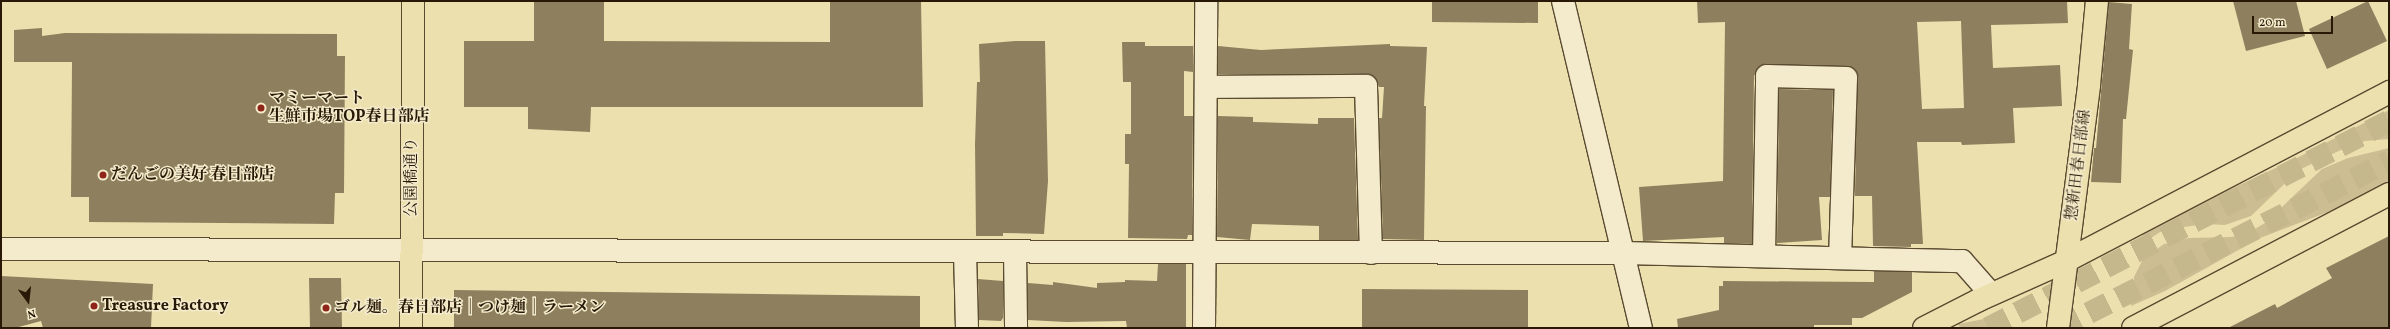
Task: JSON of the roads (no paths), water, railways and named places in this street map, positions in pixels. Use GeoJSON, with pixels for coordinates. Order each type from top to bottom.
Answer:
{"type":"FeatureCollection","features":[{"type":"Feature","properties":{"kind":"main road","name":"公園橋通り"},"geometry":{"type":"LineString","coordinates":[[412,328],[413,1]]}},
{"type":"Feature","properties":{"kind":"main road","name":"惣新田春日部線"},"geometry":{"type":"LineString","coordinates":[[2058,328],[2097,1]]}},
{"type":"Feature","properties":{"kind":"main road"},"geometry":{"type":"LineString","coordinates":[[1924,328],[1991,294],[2066,261],[2389,92]]}},
{"type":"Feature","properties":{"kind":"main road"},"geometry":{"type":"LineString","coordinates":[[2132,328],[2389,194]]}},
{"type":"Feature","properties":{"kind":"street"},"geometry":{"type":"LineString","coordinates":[[1204,328],[1206,1]]}},
{"type":"Feature","properties":{"kind":"street"},"geometry":{"type":"LineString","coordinates":[[1563,1],[1641,328]]}},
{"type":"Feature","properties":{"kind":"street"},"geometry":{"type":"LineString","coordinates":[[1764,256],[1767,76],[1846,78],[1840,258]]}},
{"type":"Feature","properties":{"kind":"street"},"geometry":{"type":"LineString","coordinates":[[1206,87],[1366,86],[1371,253]]}},
{"type":"Feature","properties":{"kind":"street"},"geometry":{"type":"LineString","coordinates":[[1,249],[1624,253],[1764,256],[1962,261],[1991,294]]}},
{"type":"Feature","properties":{"kind":"street"},"geometry":{"type":"LineString","coordinates":[[966,252],[967,328]]}},
{"type":"Feature","properties":{"kind":"street"},"geometry":{"type":"LineString","coordinates":[[1015,252],[1016,328]]}},
{"type":"Feature","properties":{"kind":"tunnel"},"geometry":{"type":"LineString","coordinates":[[1988,328],[2389,121]]}},
{"type":"Feature","properties":{"kind":"tunnel"},"geometry":{"type":"LineString","coordinates":[[2059,328],[2389,161]]}},
{"type":"Feature","properties":{"kind":"place","name":"マミーマート 生鮮市場TOP春日部店"},"geometry":{"type":"Point","coordinates":[261,108]}},
{"type":"Feature","properties":{"kind":"place","name":"だんごの美好 春日部店"},"geometry":{"type":"Point","coordinates":[103,175]}},
{"type":"Feature","properties":{"kind":"place","name":"Treasure Factory"},"geometry":{"type":"Point","coordinates":[94,306]}},
{"type":"Feature","properties":{"kind":"place","name":"ゴル麺。春日部店｜つけ麺｜ラーメン"},"geometry":{"type":"Point","coordinates":[326,308]}}]}
